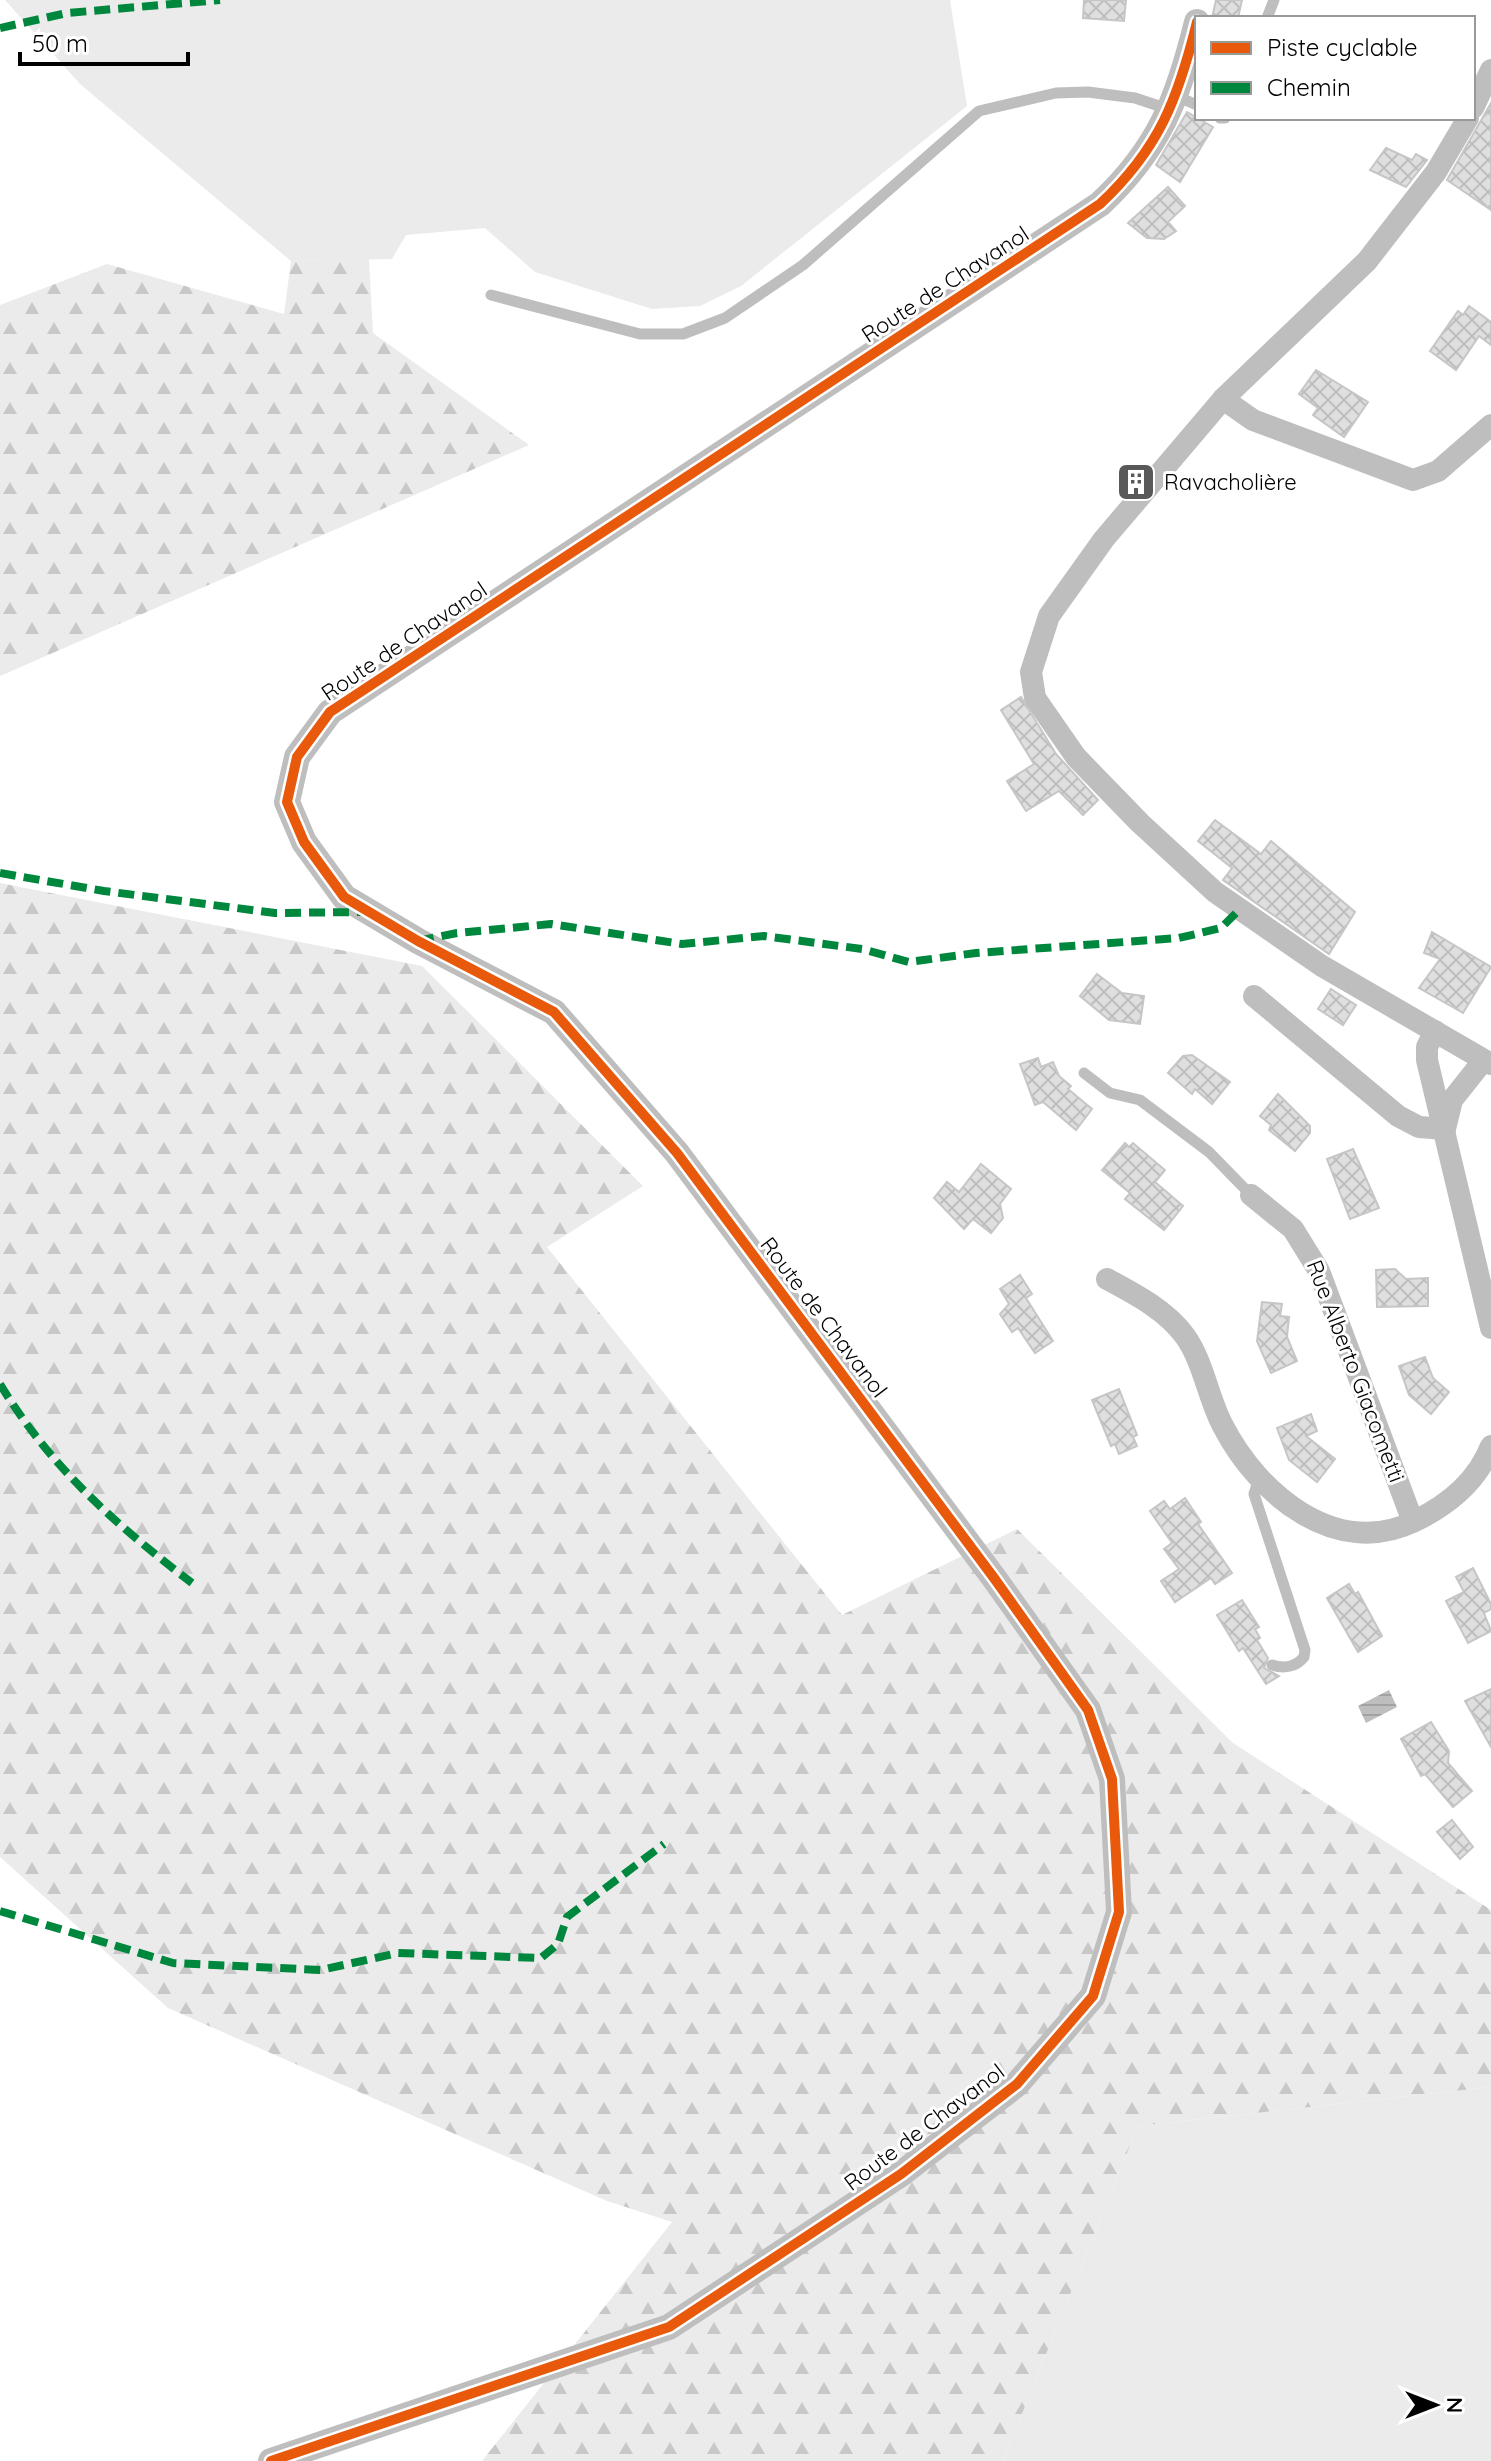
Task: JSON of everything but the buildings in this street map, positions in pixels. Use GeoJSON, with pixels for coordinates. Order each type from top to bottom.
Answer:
{"type":"FeatureCollection","features":[{"type":"Feature","properties":{"kind":"street","name":"Route de Chavanol"},"geometry":{"type":"LineString","coordinates":[[271,2461],[669,2327],[901,2174],[948,2138],[1017,2084],[1093,1996],[1119,1912],[1112,1779],[1088,1710],[994,1578],[677,1153],[606,1069],[554,1012],[418,941],[344,897],[304,842],[287,802],[297,757],[330,712],[1056,236],[1125,181],[1182,104],[1195,36]]}},
{"type":"Feature","properties":{"kind":"street"},"geometry":{"type":"LineString","coordinates":[[1475,104],[1491,70]]}},
{"type":"Feature","properties":{"kind":"street"},"geometry":{"type":"LineString","coordinates":[[1445,1129],[1452,1100],[1487,1062],[1322,966],[1215,892],[1140,823],[1076,757],[1035,698],[1031,672],[1049,616],[1066,587],[1223,399],[1367,261],[1436,172],[1467,120]]}},
{"type":"Feature","properties":{"kind":"street"},"geometry":{"type":"LineString","coordinates":[[1223,399],[1253,420],[1413,480],[1438,471],[1491,425]]}},
{"type":"Feature","properties":{"kind":"street"},"geometry":{"type":"LineString","coordinates":[[1254,996],[1398,1116],[1419,1127],[1445,1129]]}},
{"type":"Feature","properties":{"kind":"street"},"geometry":{"type":"LineString","coordinates":[[1435,1031],[1427,1047],[1427,1060],[1491,1328]]}},
{"type":"Feature","properties":{"kind":"street","name":"Rue Alberto Giacometti"},"geometry":{"type":"LineString","coordinates":[[1251,1195],[1293,1229],[1319,1271],[1413,1522]]}},
{"type":"Feature","properties":{"kind":"street"},"geometry":{"type":"LineString","coordinates":[[1107,1279],[1154,1307],[1184,1336],[1235,1449],[1259,1478],[1290,1505],[1338,1529],[1376,1535],[1413,1522],[1461,1492],[1491,1446]]}},
{"type":"Feature","properties":{"kind":"lane"},"geometry":{"type":"LineString","coordinates":[[491,295],[640,334],[683,334],[725,318],[803,265],[979,111],[1056,93],[1088,92],[1182,104]]}},
{"type":"Feature","properties":{"kind":"lane"},"geometry":{"type":"LineString","coordinates":[[1084,1073],[1110,1093],[1140,1100],[1209,1152],[1251,1195]]}},
{"type":"Feature","properties":{"kind":"lane"},"geometry":{"type":"LineString","coordinates":[[1259,1478],[1254,1494],[1305,1650],[1304,1657],[1294,1665],[1284,1668],[1272,1665]]}},
{"type":"Feature","properties":{"kind":"green space"},"geometry":{"type":"Polygon","coordinates":[[[5,0],[950,0],[967,106],[741,286],[700,306],[652,309],[535,272],[485,228],[406,235],[392,259],[291,261],[80,84],[5,0]]]}},
{"type":"Feature","properties":{"kind":"green space"},"geometry":{"type":"Polygon","coordinates":[[[369,259],[373,333],[529,445],[0,676],[0,305],[107,264],[284,314],[291,261],[369,259]]]}},
{"type":"Feature","properties":{"kind":"green space"},"geometry":{"type":"Polygon","coordinates":[[[0,883],[422,966],[643,1186],[547,1247],[842,1615],[1017,1529],[1233,1743],[1491,1910],[1491,2087],[1138,2126],[1003,2461],[482,2461],[672,2222],[607,2201],[168,2008],[0,1857],[0,883]]]}},
{"type":"Feature","properties":{"kind":"green space"},"geometry":{"type":"Polygon","coordinates":[[[1491,2087],[1491,2461],[1003,2461],[1138,2126],[1491,2087]]]}},
{"type":"Feature","properties":{"kind":"shaded area"},"geometry":{"type":"Polygon","coordinates":[[[1389,1690],[1397,1707],[1366,1723],[1358,1706],[1389,1690]]]}},
{"type":"Feature","properties":{"kind":"marked path"},"geometry":{"type":"LineString","coordinates":[[0,28],[67,13],[220,0]]}},
{"type":"Feature","properties":{"kind":"marked path"},"geometry":{"type":"LineString","coordinates":[[0,873],[104,891],[275,913],[364,912]]}},
{"type":"Feature","properties":{"kind":"marked path"},"geometry":{"type":"LineString","coordinates":[[418,941],[457,933],[551,924],[682,944],[764,936],[862,949],[909,962],[976,953],[1179,938],[1221,928],[1240,909]]}},
{"type":"Feature","properties":{"kind":"marked path"},"geometry":{"type":"LineString","coordinates":[[0,1384],[41,1442],[86,1493],[192,1583]]}},
{"type":"Feature","properties":{"kind":"marked path"},"geometry":{"type":"LineString","coordinates":[[0,1911],[173,1963],[321,1970],[398,1953],[541,1958],[558,1944],[567,1917],[664,1844]]}},
{"type":"Feature","properties":{"kind":"cycle path"},"geometry":{"type":"LineString","coordinates":[[271,2461],[669,2327],[901,2174],[1017,2084],[1093,1996],[1119,1912],[1112,1779],[1088,1710],[994,1578],[677,1153],[554,1012],[418,941],[344,897],[304,842],[287,802],[297,757],[330,712],[1100,204],[1137,163],[1164,121],[1174,99],[1195,29]]}},
{"type":"Feature","properties":{"kind":"place","name":"Ravacholière"},"geometry":{"type":"Point","coordinates":[1136,482]}}]}
